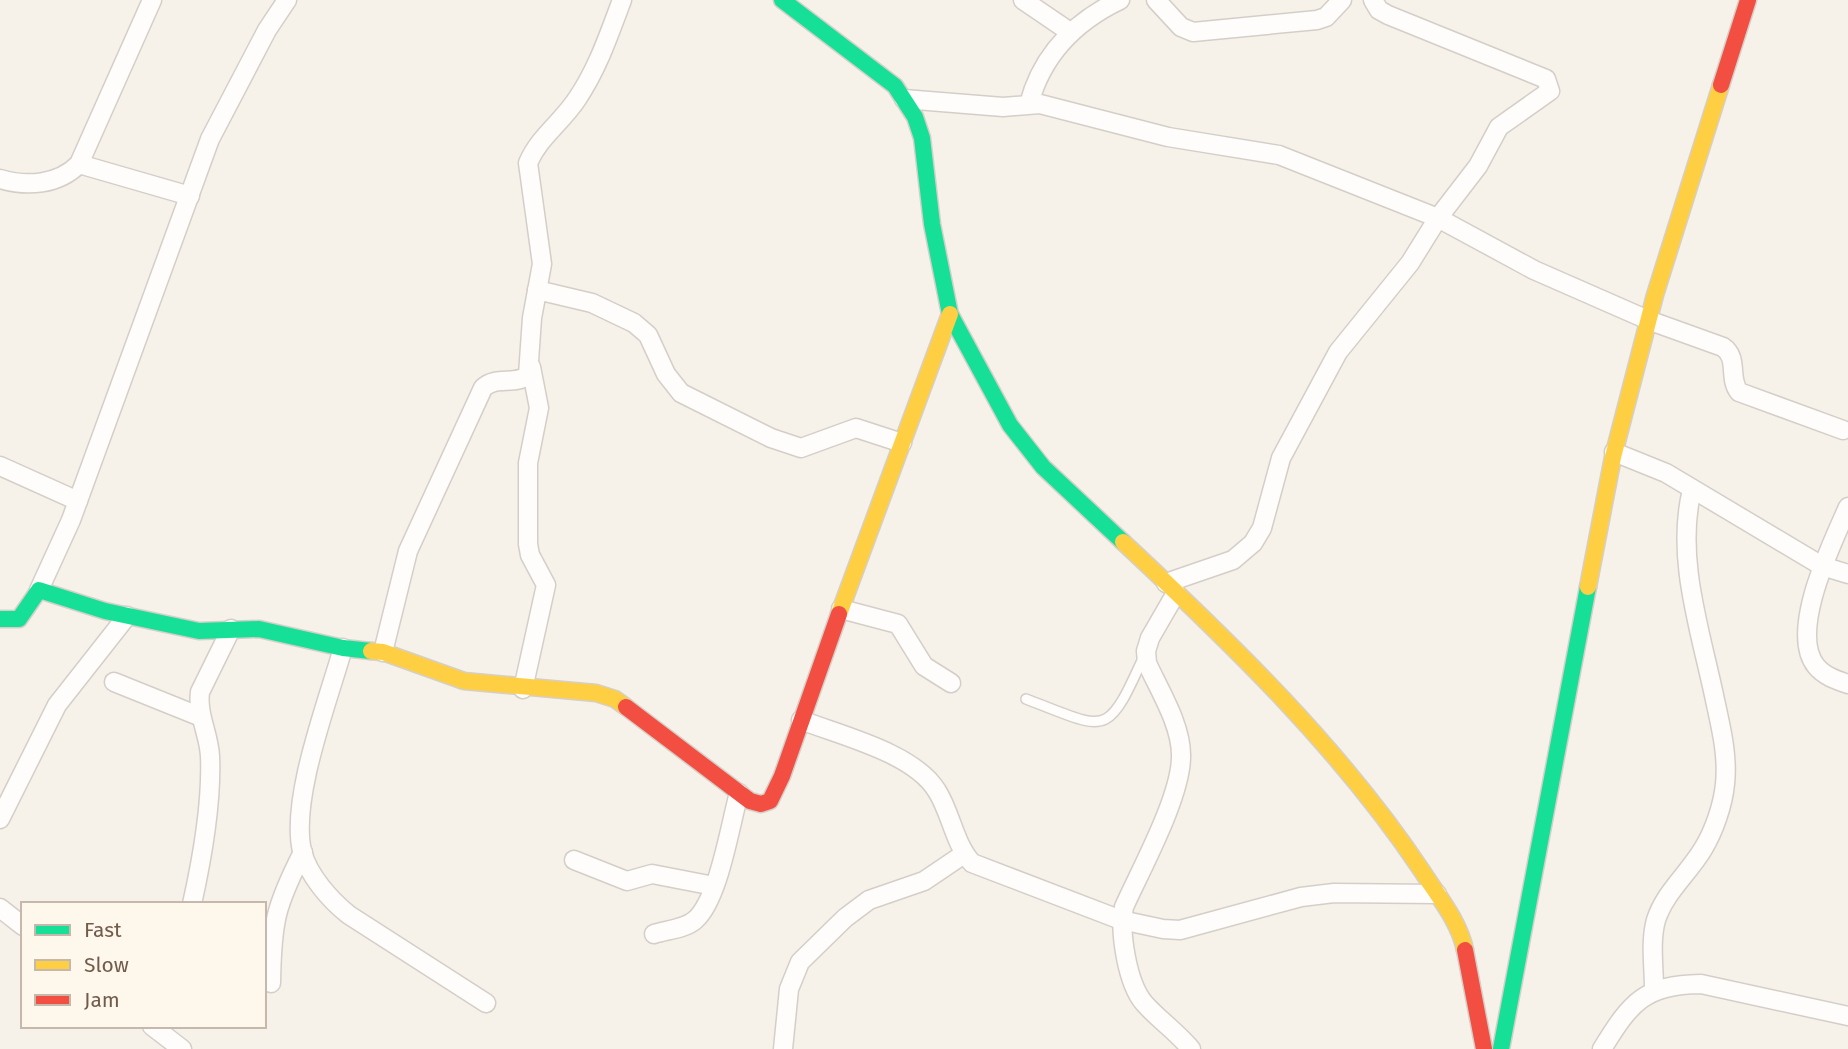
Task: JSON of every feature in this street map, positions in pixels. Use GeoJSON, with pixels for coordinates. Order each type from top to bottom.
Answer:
{"type":"FeatureCollection","features":[{"type":"Feature","properties":{"kind":"street"},"geometry":{"type":"LineString","coordinates":[[0,179],[26,184],[61,178],[79,164],[152,0]]}},
{"type":"Feature","properties":{"kind":"street"},"geometry":{"type":"LineString","coordinates":[[0,620],[19,619],[39,590],[78,501],[210,139],[267,30],[287,0]]}},
{"type":"Feature","properties":{"kind":"street"},"geometry":{"type":"LineString","coordinates":[[523,689],[546,585],[530,555],[528,544],[528,463],[540,408],[531,367],[531,329],[542,264],[528,163],[547,134],[577,99],[606,45],[622,0]]}},
{"type":"Feature","properties":{"kind":"street"},"geometry":{"type":"LineString","coordinates":[[782,0],[895,86],[904,99],[922,138],[932,224],[950,314],[1003,414],[1023,442],[1043,467],[1171,588],[1357,780],[1396,832],[1437,894],[1464,945],[1484,1049]]}},
{"type":"Feature","properties":{"kind":"street"},"geometry":{"type":"LineString","coordinates":[[1023,0],[1070,32]]}},
{"type":"Feature","properties":{"kind":"street"},"geometry":{"type":"LineString","coordinates":[[1029,104],[1037,76],[1070,32],[1101,9],[1120,0]]}},
{"type":"Feature","properties":{"kind":"street"},"geometry":{"type":"LineString","coordinates":[[1156,0],[1181,27],[1204,33],[1317,20],[1326,17],[1342,0]]}},
{"type":"Feature","properties":{"kind":"street"},"geometry":{"type":"LineString","coordinates":[[1191,1049],[1142,1001],[1131,975],[1121,920],[1124,907],[1168,805],[1179,773],[1181,754],[1177,732],[1147,663],[1146,651],[1171,588],[1233,560],[1253,543],[1262,528],[1282,458],[1338,352],[1399,277],[1438,218],[1478,166],[1499,127],[1546,97],[1550,85],[1539,75],[1388,15],[1379,10],[1373,0]]}},
{"type":"Feature","properties":{"kind":"street"},"geometry":{"type":"LineString","coordinates":[[1501,1049],[1614,452],[1648,320],[1748,0]]}},
{"type":"Feature","properties":{"kind":"street"},"geometry":{"type":"LineString","coordinates":[[904,99],[1003,107],[1029,104],[1071,111],[1168,137],[1279,155],[1438,218],[1534,270],[1648,320],[1729,351],[1735,388],[1739,392],[1843,430]]}},
{"type":"Feature","properties":{"kind":"street"},"geometry":{"type":"LineString","coordinates":[[79,164],[190,196]]}},
{"type":"Feature","properties":{"kind":"street"},"geometry":{"type":"LineString","coordinates":[[537,290],[592,303],[625,317],[648,335],[666,374],[681,393],[794,448],[856,428],[902,443]]}},
{"type":"Feature","properties":{"kind":"street"},"geometry":{"type":"LineString","coordinates":[[39,590],[127,616],[199,631],[259,629],[343,648],[383,652],[464,681],[523,689],[596,694],[615,699],[739,793],[761,804],[770,801],[782,776],[950,314]]}},
{"type":"Feature","properties":{"kind":"street"},"geometry":{"type":"LineString","coordinates":[[383,652],[408,551],[483,388],[495,380],[523,379],[531,367]]}},
{"type":"Feature","properties":{"kind":"street"},"geometry":{"type":"LineString","coordinates":[[1614,452],[1666,473],[1822,566],[1848,574]]}},
{"type":"Feature","properties":{"kind":"street"},"geometry":{"type":"LineString","coordinates":[[0,466],[78,501]]}},
{"type":"Feature","properties":{"kind":"street"},"geometry":{"type":"LineString","coordinates":[[1654,989],[1654,931],[1657,917],[1685,870],[1702,850],[1720,808],[1725,786],[1726,748],[1690,577],[1686,515],[1692,490]]}},
{"type":"Feature","properties":{"kind":"street"},"geometry":{"type":"LineString","coordinates":[[1848,508],[1822,566],[1809,617],[1810,648],[1817,668],[1848,684]]}},
{"type":"Feature","properties":{"kind":"street"},"geometry":{"type":"LineString","coordinates":[[841,609],[898,624],[925,666],[951,683]]}},
{"type":"Feature","properties":{"kind":"street"},"geometry":{"type":"LineString","coordinates":[[0,819],[57,705],[127,616]]}},
{"type":"Feature","properties":{"kind":"street"},"geometry":{"type":"LineString","coordinates":[[192,902],[210,760],[201,717],[200,692],[231,629]]}},
{"type":"Feature","properties":{"kind":"street"},"geometry":{"type":"LineString","coordinates":[[343,648],[303,790],[300,827],[303,852],[332,901],[340,908],[486,1003]]}},
{"type":"Feature","properties":{"kind":"street"},"geometry":{"type":"LineString","coordinates":[[114,682],[201,717]]}},
{"type":"Feature","properties":{"kind":"street"},"geometry":{"type":"LineString","coordinates":[[801,720],[918,767],[939,793],[964,854],[972,863],[1121,920],[1180,930],[1301,897],[1334,893],[1437,894]]}},
{"type":"Feature","properties":{"kind":"street"},"geometry":{"type":"LineString","coordinates":[[654,934],[696,919],[714,886],[739,793]]}},
{"type":"Feature","properties":{"kind":"street"},"geometry":{"type":"LineString","coordinates":[[271,983],[275,911],[303,852]]}},
{"type":"Feature","properties":{"kind":"street"},"geometry":{"type":"LineString","coordinates":[[783,1049],[789,989],[800,962],[845,918],[869,900],[924,881],[964,854]]}},
{"type":"Feature","properties":{"kind":"street"},"geometry":{"type":"LineString","coordinates":[[574,860],[627,881],[652,874],[714,886]]}},
{"type":"Feature","properties":{"kind":"street"},"geometry":{"type":"LineString","coordinates":[[0,908],[21,924]]}},
{"type":"Feature","properties":{"kind":"street"},"geometry":{"type":"LineString","coordinates":[[1602,1049],[1640,998],[1654,989],[1700,984],[1848,1016]]}},
{"type":"Feature","properties":{"kind":"street"},"geometry":{"type":"LineString","coordinates":[[155,1028],[182,1049]]}},
{"type":"Feature","properties":{"kind":"lane"},"geometry":{"type":"LineString","coordinates":[[1026,699],[1093,722],[1109,719],[1124,701],[1146,651]]}},
{"type":"Feature","properties":{"kind":"traffic: fast"},"geometry":{"type":"LineString","coordinates":[[782,0],[895,86],[915,117],[922,138],[932,224],[950,314],[1010,425],[1043,467],[1123,542]]}},
{"type":"Feature","properties":{"kind":"traffic: fast"},"geometry":{"type":"LineString","coordinates":[[1501,1049],[1588,587]]}},
{"type":"Feature","properties":{"kind":"traffic: fast"},"geometry":{"type":"LineString","coordinates":[[0,619],[19,619],[39,590],[105,611],[199,631],[259,629],[343,648],[371,651]]}},
{"type":"Feature","properties":{"kind":"traffic: slow"},"geometry":{"type":"LineString","coordinates":[[1588,587],[1613,457],[1655,295],[1721,85]]}},
{"type":"Feature","properties":{"kind":"traffic: slow"},"geometry":{"type":"LineString","coordinates":[[839,614],[950,314]]}},
{"type":"Feature","properties":{"kind":"traffic: slow"},"geometry":{"type":"LineString","coordinates":[[1123,542],[1204,619],[1320,739],[1390,826],[1441,899],[1458,929],[1465,950]]}},
{"type":"Feature","properties":{"kind":"traffic: slow"},"geometry":{"type":"LineString","coordinates":[[371,651],[383,652],[464,681],[596,693],[615,699],[626,707]]}},
{"type":"Feature","properties":{"kind":"traffic: jam"},"geometry":{"type":"LineString","coordinates":[[1721,85],[1748,0]]}},
{"type":"Feature","properties":{"kind":"traffic: jam"},"geometry":{"type":"LineString","coordinates":[[626,707],[750,801],[761,804],[770,801],[782,776],[839,614]]}},
{"type":"Feature","properties":{"kind":"traffic: jam"},"geometry":{"type":"LineString","coordinates":[[1465,950],[1484,1049]]}}]}
